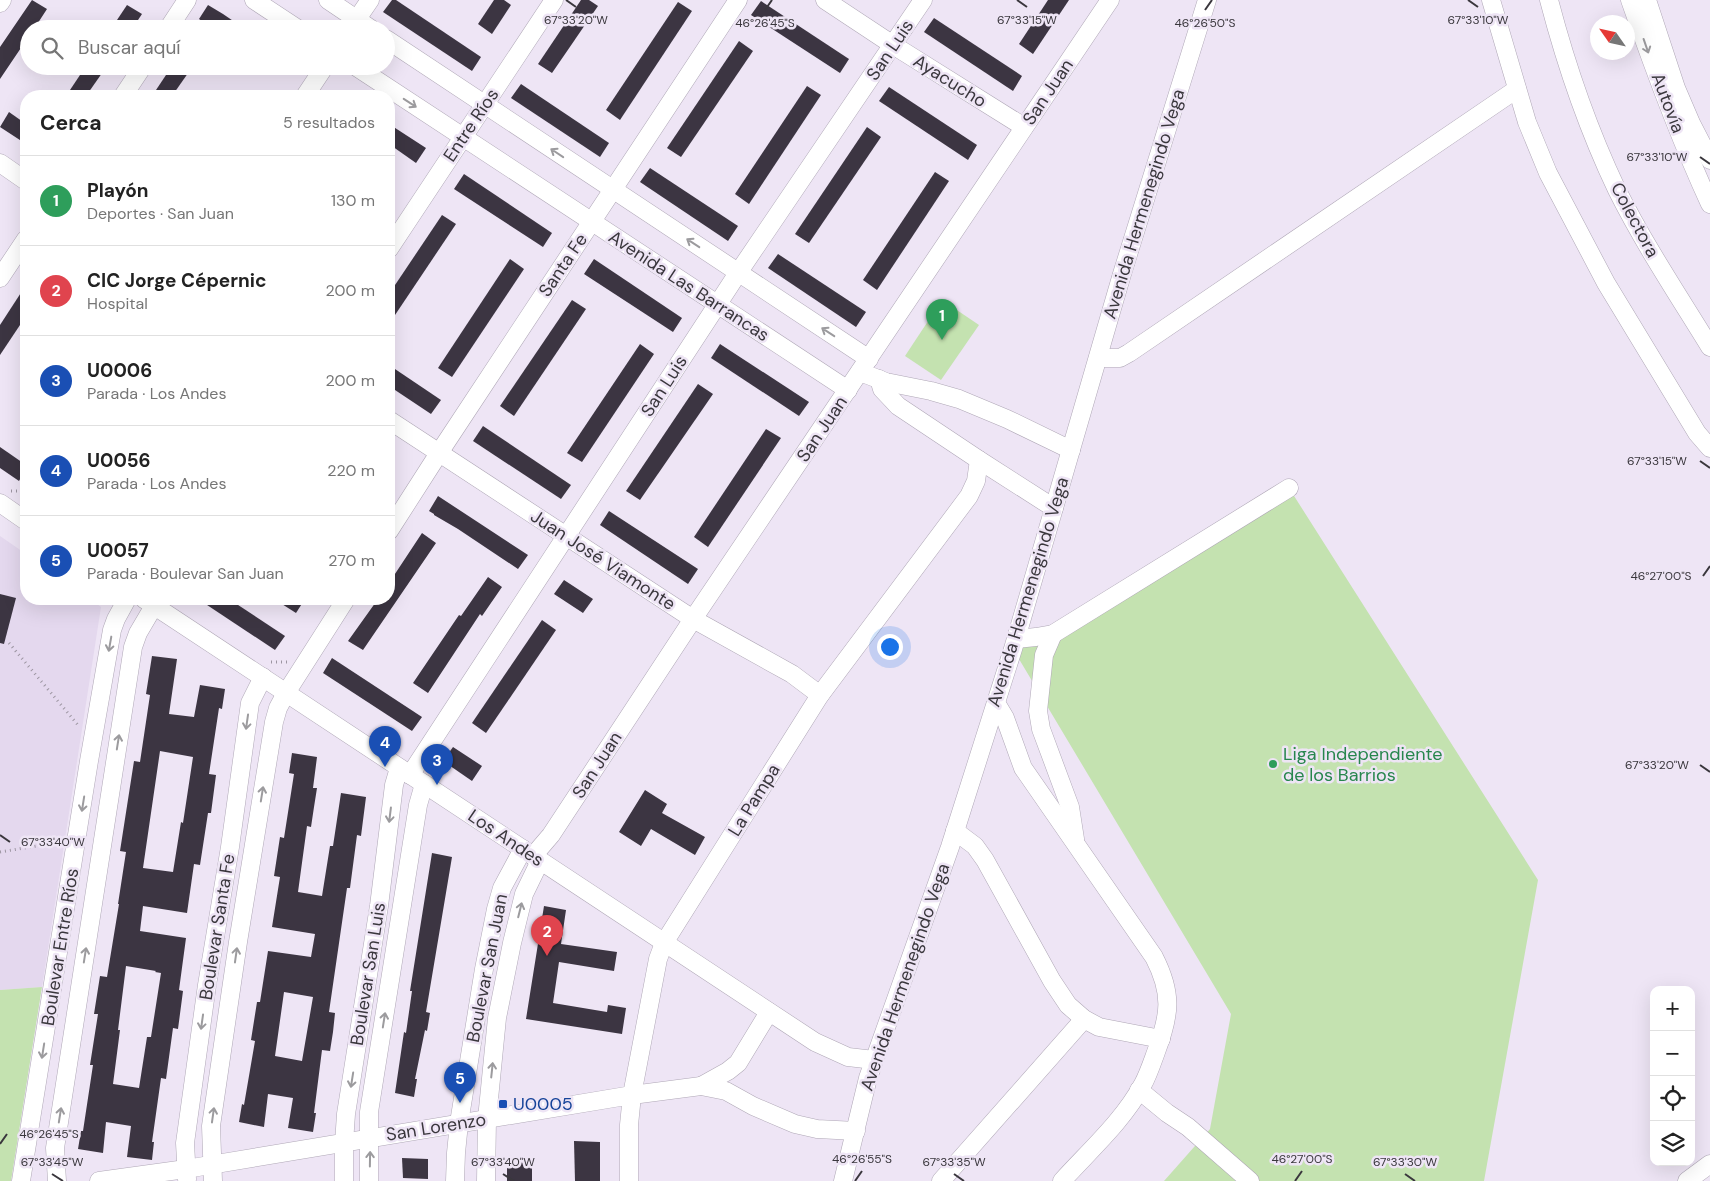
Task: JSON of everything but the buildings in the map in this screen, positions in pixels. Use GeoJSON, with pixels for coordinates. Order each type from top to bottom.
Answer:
{"type":"FeatureCollection","features":[{"type":"Feature","properties":{"kind":"street"},"geometry":{"type":"LineString","coordinates":[[174,20],[187,0]]}},
{"type":"Feature","properties":{"kind":"street"},"geometry":{"type":"LineString","coordinates":[[254,0],[284,20]]}},
{"type":"Feature","properties":{"kind":"street"},"geometry":{"type":"LineString","coordinates":[[328,0],[358,20]]}},
{"type":"Feature","properties":{"kind":"street"},"geometry":{"type":"LineString","coordinates":[[365,20],[370,0]]}},
{"type":"Feature","properties":{"kind":"street","name":"Entre Ríos"},"geometry":{"type":"LineString","coordinates":[[395,241],[554,0]]}},
{"type":"Feature","properties":{"kind":"street","name":"Santa Fe"},"geometry":{"type":"LineString","coordinates":[[395,522],[738,0]]}},
{"type":"Feature","properties":{"kind":"street","name":"Ayacucho"},"geometry":{"type":"LineString","coordinates":[[825,0],[1024,127]]}},
{"type":"Feature","properties":{"kind":"street","name":"San Luis"},"geometry":{"type":"LineString","coordinates":[[411,775],[717,304],[923,0]]}},
{"type":"Feature","properties":{"kind":"street","name":"San Juan"},"geometry":{"type":"LineString","coordinates":[[532,856],[550,835],[693,619],[1110,0]]}},
{"type":"Feature","properties":{"kind":"street","name":"Avenida Hermenegindo Vega"},"geometry":{"type":"LineString","coordinates":[[843,1181],[868,1078],[955,830],[1016,639],[1098,358],[1207,0]]}},
{"type":"Feature","properties":{"kind":"street"},"geometry":{"type":"LineString","coordinates":[[1491,0],[1527,122],[1548,173],[1600,272],[1697,433],[1710,448]]}},
{"type":"Feature","properties":{"kind":"street","name":"Colectora"},"geometry":{"type":"LineString","coordinates":[[1549,0],[1562,50],[1590,128],[1617,189],[1647,246],[1710,347]]}},
{"type":"Feature","properties":{"kind":"street","name":"Autovía"},"geometry":{"type":"LineString","coordinates":[[1630,0],[1690,161],[1710,204]]}},
{"type":"Feature","properties":{"kind":"street","name":"Autovía"},"geometry":{"type":"LineString","coordinates":[[1647,0],[1676,88],[1691,124],[1710,160]]}},
{"type":"Feature","properties":{"kind":"street"},"geometry":{"type":"LineString","coordinates":[[395,45],[738,273],[865,365],[879,379],[959,399],[1007,419],[1071,450]]}},
{"type":"Feature","properties":{"kind":"street"},"geometry":{"type":"LineString","coordinates":[[127,90],[137,75]]}},
{"type":"Feature","properties":{"kind":"street"},"geometry":{"type":"LineString","coordinates":[[308,90],[318,75]]}},
{"type":"Feature","properties":{"kind":"street","name":"Avenida Las Barrancas"},"geometry":{"type":"LineString","coordinates":[[369,75],[392,90]]}},
{"type":"Feature","properties":{"kind":"street"},"geometry":{"type":"LineString","coordinates":[[1098,358],[1120,358],[1128,353],[1517,90]]}},
{"type":"Feature","properties":{"kind":"street","name":"Avenida Las Barrancas"},"geometry":{"type":"LineString","coordinates":[[395,92],[848,390]]}},
{"type":"Feature","properties":{"kind":"street"},"geometry":{"type":"LineString","coordinates":[[0,163],[20,176]]}},
{"type":"Feature","properties":{"kind":"street"},"geometry":{"type":"LineString","coordinates":[[0,278],[20,248]]}},
{"type":"Feature","properties":{"kind":"street"},"geometry":{"type":"LineString","coordinates":[[879,379],[882,389],[898,406],[1054,508]]}},
{"type":"Feature","properties":{"kind":"street","name":"Juan José Viamonte"},"geometry":{"type":"LineString","coordinates":[[395,424],[693,619],[792,674],[820,695]]}},
{"type":"Feature","properties":{"kind":"street","name":"La Pampa"},"geometry":{"type":"LineString","coordinates":[[629,1181],[629,1125],[632,1095],[658,959],[664,943],[820,695],[969,496],[976,481],[979,460]]}},
{"type":"Feature","properties":{"kind":"street"},"geometry":{"type":"LineString","coordinates":[[1016,639],[1053,634],[1288,488]]}},
{"type":"Feature","properties":{"kind":"street"},"geometry":{"type":"LineString","coordinates":[[4,497],[20,513]]}},
{"type":"Feature","properties":{"kind":"street","name":"Boulevar Entre Ríos"},"geometry":{"type":"LineString","coordinates":[[21,1181],[112,630],[124,605]]}},
{"type":"Feature","properties":{"kind":"street","name":"Boulevar Entre Ríos"},"geometry":{"type":"LineString","coordinates":[[57,1181],[55,1148],[133,647],[150,605]]}},
{"type":"Feature","properties":{"kind":"street","name":"Los Andes"},"geometry":{"type":"LineString","coordinates":[[158,605],[286,693],[815,1042],[848,1057],[874,1060]]}},
{"type":"Feature","properties":{"kind":"street"},"geometry":{"type":"LineString","coordinates":[[286,693],[342,605]]}},
{"type":"Feature","properties":{"kind":"street"},"geometry":{"type":"LineString","coordinates":[[1053,634],[1044,655],[1038,711],[1041,729],[1070,807],[1076,844]]}},
{"type":"Feature","properties":{"kind":"street","name":"Boulevar Santa Fe"},"geometry":{"type":"LineString","coordinates":[[187,1175],[185,1144],[250,703],[263,677]]}},
{"type":"Feature","properties":{"kind":"street","name":"Boulevar Santa Fe"},"geometry":{"type":"LineString","coordinates":[[212,1172],[211,1126],[238,942],[274,722],[278,708],[286,693]]}},
{"type":"Feature","properties":{"kind":"street"},"geometry":{"type":"LineString","coordinates":[[996,702],[1005,718],[1023,768],[1154,957],[1161,971],[1167,991],[1168,1009],[1161,1039],[1144,1083],[1116,1122],[1062,1181]]}},
{"type":"Feature","properties":{"kind":"street","name":"Boulevar San Luis"},"geometry":{"type":"LineString","coordinates":[[344,1181],[346,1114],[379,906],[394,785],[411,775],[418,805],[369,1112],[369,1181]]}},
{"type":"Feature","properties":{"kind":"street"},"geometry":{"type":"LineString","coordinates":[[955,830],[975,846],[985,860],[1052,981],[1068,1004],[1084,1019],[1099,1027],[1161,1039]]}},
{"type":"Feature","properties":{"kind":"street","name":"Boulevar San Juan"},"geometry":{"type":"LineString","coordinates":[[486,1181],[487,1118],[498,1018],[512,943],[532,856]]}},
{"type":"Feature","properties":{"kind":"street","name":"Boulevar San Juan"},"geometry":{"type":"LineString","coordinates":[[456,1181],[459,1123],[484,969],[496,909],[502,888],[532,856]]}},
{"type":"Feature","properties":{"kind":"street"},"geometry":{"type":"LineString","coordinates":[[701,1086],[728,1071],[738,1062],[769,1012]]}},
{"type":"Feature","properties":{"kind":"street"},"geometry":{"type":"LineString","coordinates":[[940,1181],[1084,1019]]}},
{"type":"Feature","properties":{"kind":"street","name":"San Lorenzo"},"geometry":{"type":"LineString","coordinates":[[99,1181],[212,1172],[344,1142],[632,1095],[701,1086],[726,1090],[753,1106],[795,1124],[817,1129],[856,1131]]}},
{"type":"Feature","properties":{"kind":"street"},"geometry":{"type":"LineString","coordinates":[[1139,1090],[1188,1127],[1250,1181]]}},
{"type":"Feature","properties":{"kind":"street"},"geometry":{"type":"LineString","coordinates":[[1687,1181],[1710,1164]]}},
{"type":"Feature","properties":{"kind":"path"},"geometry":{"type":"LineString","coordinates":[[4,497],[20,493]]}},
{"type":"Feature","properties":{"kind":"path"},"geometry":{"type":"LineString","coordinates":[[8,643],[78,725],[76,734]]}},
{"type":"Feature","properties":{"kind":"path"},"geometry":{"type":"LineString","coordinates":[[0,852],[62,842],[63,833]]}},
{"type":"Feature","properties":{"kind":"shaded area"},"geometry":{"type":"Polygon","coordinates":[[[0,536],[20,550],[20,605],[98,605],[101,607],[42,987],[0,990],[0,536]]]}},
{"type":"Feature","properties":{"kind":"green space"},"geometry":{"type":"Polygon","coordinates":[[[942,300],[979,325],[941,380],[905,356],[942,300]]]}},
{"type":"Feature","properties":{"kind":"green space","name":"Liga Independiente de los Barrios"},"geometry":{"type":"Polygon","coordinates":[[[1289,488],[1538,880],[1484,1181],[1164,1181],[1210,1129],[1231,1014],[1013,649],[1289,488]]]}},
{"type":"Feature","properties":{"kind":"green space"},"geometry":{"type":"Polygon","coordinates":[[[42,987],[11,1181],[0,1181],[0,990],[42,987]]]}},
{"type":"Feature","properties":{"kind":"place","name":"Playón"},"geometry":{"type":"Point","coordinates":[942,340]}},
{"type":"Feature","properties":{"kind":"place","name":"Liga Independiente de los Barrios"},"geometry":{"type":"Point","coordinates":[1273,764]}},
{"type":"Feature","properties":{"kind":"place","name":"U0056"},"geometry":{"type":"Point","coordinates":[385,767]}},
{"type":"Feature","properties":{"kind":"place","name":"U0006"},"geometry":{"type":"Point","coordinates":[437,785]}},
{"type":"Feature","properties":{"kind":"place","name":"CIC Jorge Cépernic"},"geometry":{"type":"Point","coordinates":[547,956]}},
{"type":"Feature","properties":{"kind":"place","name":"U0057"},"geometry":{"type":"Point","coordinates":[460,1103]}},
{"type":"Feature","properties":{"kind":"place","name":"U0005"},"geometry":{"type":"Point","coordinates":[503,1104]}}]}
